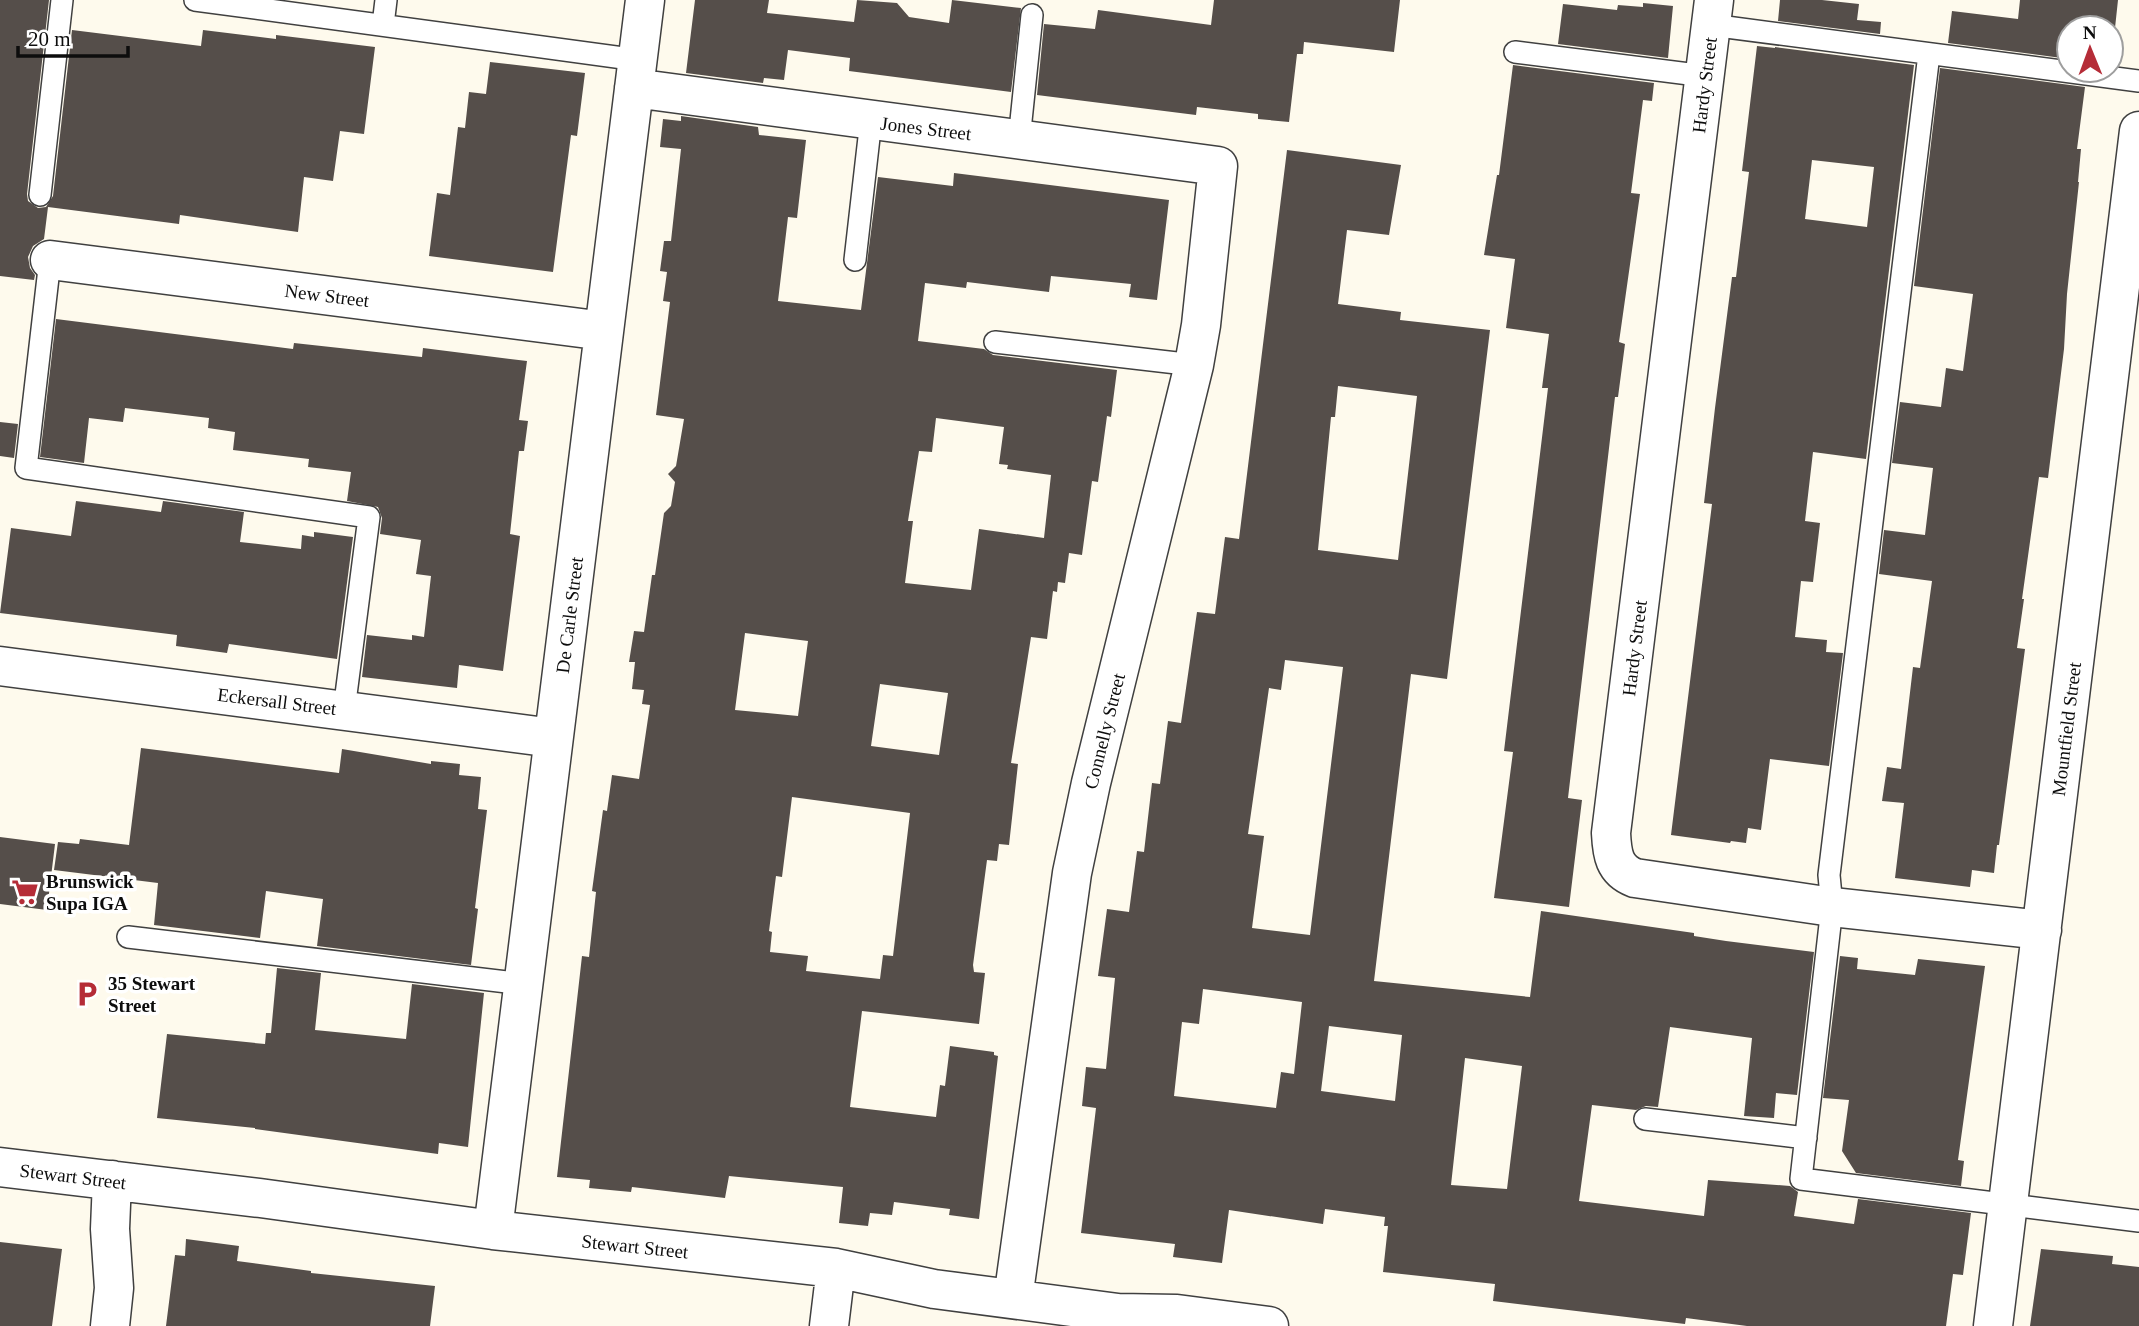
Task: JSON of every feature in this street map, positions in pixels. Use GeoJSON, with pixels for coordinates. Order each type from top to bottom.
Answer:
{"type":"FeatureCollection","features":[{"type":"Feature","properties":{"kind":"street","name":"De Carle Street"},"geometry":{"type":"LineString","coordinates":[[493,1230],[645,0]]}},
{"type":"Feature","properties":{"kind":"street","name":"Hardy Street"},"geometry":{"type":"LineString","coordinates":[[1713,13],[1611,833],[1616,864],[1635,878],[1832,907],[2042,930]]}},
{"type":"Feature","properties":{"kind":"street","name":"Jones Street"},"geometry":{"type":"LineString","coordinates":[[636,74],[872,120],[1218,166]]}},
{"type":"Feature","properties":{"kind":"street","name":"Mountfield Street"},"geometry":{"type":"LineString","coordinates":[[1993,1326],[2139,131]]}},
{"type":"Feature","properties":{"kind":"street","name":"Connelly Street"},"geometry":{"type":"LineString","coordinates":[[1013,1299],[1072,873],[1091,783],[1194,365],[1201,325],[1218,166]]}},
{"type":"Feature","properties":{"kind":"street","name":"New Street"},"geometry":{"type":"LineString","coordinates":[[50,260],[604,331]]}},
{"type":"Feature","properties":{"kind":"street","name":"Eckersall Street"},"geometry":{"type":"LineString","coordinates":[[0,666],[553,738]]}},
{"type":"Feature","properties":{"kind":"street","name":"Stewart Street"},"geometry":{"type":"LineString","coordinates":[[0,1167],[493,1230],[836,1268],[934,1289],[1118,1313],[1177,1314],[1269,1326]]}},
{"type":"Feature","properties":{"kind":"street"},"geometry":{"type":"LineString","coordinates":[[110,1326],[114,1287],[134,1232],[127,1182]]}},
{"type":"Feature","properties":{"kind":"street"},"geometry":{"type":"LineString","coordinates":[[829,1326],[836,1268]]}},
{"type":"Feature","properties":{"kind":"lane"},"geometry":{"type":"LineString","coordinates":[[40,195],[62,0]]}},
{"type":"Feature","properties":{"kind":"lane","name":"Jones Street"},"geometry":{"type":"LineString","coordinates":[[195,0],[383,24],[636,74]]}},
{"type":"Feature","properties":{"kind":"lane"},"geometry":{"type":"LineString","coordinates":[[383,24],[386,0]]}},
{"type":"Feature","properties":{"kind":"lane"},"geometry":{"type":"LineString","coordinates":[[1713,13],[1929,54],[2139,81]]}},
{"type":"Feature","properties":{"kind":"lane"},"geometry":{"type":"LineString","coordinates":[[1019,140],[1032,15]]}},
{"type":"Feature","properties":{"kind":"lane"},"geometry":{"type":"LineString","coordinates":[[1515,52],[1705,76]]}},
{"type":"Feature","properties":{"kind":"lane"},"geometry":{"type":"LineString","coordinates":[[1929,54],[1829,875],[1832,907],[1801,1179],[2139,1221]]}},
{"type":"Feature","properties":{"kind":"lane"},"geometry":{"type":"LineString","coordinates":[[855,260],[872,120]]}},
{"type":"Feature","properties":{"kind":"lane"},"geometry":{"type":"LineString","coordinates":[[50,260],[26,468],[369,517],[344,710]]}},
{"type":"Feature","properties":{"kind":"lane"},"geometry":{"type":"LineString","coordinates":[[995,342],[1194,365]]}},
{"type":"Feature","properties":{"kind":"lane"},"geometry":{"type":"LineString","coordinates":[[128,937],[524,984]]}},
{"type":"Feature","properties":{"kind":"lane"},"geometry":{"type":"LineString","coordinates":[[1645,1119],[1806,1138]]}},
{"type":"Feature","properties":{"kind":"building"},"geometry":{"type":"Polygon","coordinates":[[[0,0],[49,0],[27,194],[28,201],[38,208],[46,207],[53,196],[72,30],[201,46],[203,30],[276,39],[276,35],[375,47],[364,134],[340,131],[333,181],[304,177],[298,232],[180,215],[179,224],[48,207],[44,239],[33,246],[28,257],[30,268],[35,275],[34,280],[0,276],[0,0]]]}},
{"type":"Feature","properties":{"kind":"building"},"geometry":{"type":"Polygon","coordinates":[[[695,0],[769,0],[767,13],[854,22],[857,0],[897,3],[909,17],[949,23],[952,0],[1021,8],[1011,92],[849,71],[850,58],[788,50],[784,80],[764,78],[763,83],[686,73],[695,0]]]}},
{"type":"Feature","properties":{"kind":"building"},"geometry":{"type":"Polygon","coordinates":[[[1214,0],[1400,0],[1394,52],[1304,42],[1303,54],[1297,54],[1289,122],[1258,119],[1258,114],[1197,107],[1196,115],[1037,95],[1044,24],[1095,29],[1098,10],[1211,25],[1214,0]]]}},
{"type":"Feature","properties":{"kind":"building"},"geometry":{"type":"Polygon","coordinates":[[[1780,0],[1822,0],[1859,4],[1857,20],[1881,22],[1880,34],[1778,21],[1780,0]]]}},
{"type":"Feature","properties":{"kind":"building"},"geometry":{"type":"Polygon","coordinates":[[[2020,0],[2118,0],[2116,14],[2055,14],[2055,57],[1948,43],[1952,11],[2018,19],[2020,0]]]}},
{"type":"Feature","properties":{"kind":"building"},"geometry":{"type":"Polygon","coordinates":[[[1643,3],[1673,6],[1668,58],[1558,44],[1563,4],[1617,10],[1618,5],[1643,7],[1643,3]]]}},
{"type":"Feature","properties":{"kind":"building"},"geometry":{"type":"Polygon","coordinates":[[[1757,46],[1914,65],[1866,459],[1813,452],[1805,521],[1820,523],[1813,582],[1801,581],[1795,637],[1827,640],[1826,652],[1843,653],[1829,766],[1770,759],[1761,830],[1748,828],[1746,843],[1730,843],[1671,835],[1712,504],[1704,503],[1715,408],[1732,277],[1736,277],[1749,172],[1742,171],[1757,46]],[[1812,160],[1805,219],[1867,227],[1874,167],[1812,160]]]}},
{"type":"Feature","properties":{"kind":"building"},"geometry":{"type":"Polygon","coordinates":[[[490,62],[585,73],[577,136],[571,135],[553,272],[429,256],[437,193],[450,195],[458,127],[465,128],[469,92],[486,94],[490,62]]]}},
{"type":"Feature","properties":{"kind":"building"},"geometry":{"type":"Polygon","coordinates":[[[1513,65],[1654,83],[1652,101],[1643,100],[1631,193],[1640,194],[1619,342],[1625,344],[1618,397],[1615,397],[1568,798],[1582,800],[1569,907],[1494,898],[1513,752],[1504,751],[1548,388],[1542,388],[1549,334],[1506,328],[1515,259],[1484,255],[1499,175],[1513,65]]]}},
{"type":"Feature","properties":{"kind":"building"},"geometry":{"type":"Polygon","coordinates":[[[1940,68],[2085,87],[2077,149],[2081,149],[2079,182],[2064,349],[2048,478],[2039,477],[2022,599],[2017,648],[2025,649],[1999,845],[1994,873],[1972,870],[1970,887],[1895,878],[1904,803],[1882,801],[1887,767],[1901,769],[1913,667],[1920,668],[1932,581],[1879,574],[1884,530],[1925,535],[1933,468],[1892,463],[1900,402],[1941,407],[1946,368],[1963,371],[1973,294],[1914,286],[1940,68]]]}},
{"type":"Feature","properties":{"kind":"building"},"geometry":{"type":"Polygon","coordinates":[[[681,116],[758,127],[759,135],[806,140],[797,218],[788,217],[778,301],[861,310],[878,177],[953,186],[954,173],[1169,200],[1157,300],[1129,297],[1131,284],[1051,276],[1049,292],[967,282],[966,288],[925,283],[918,341],[984,349],[993,355],[1117,370],[1111,417],[1107,416],[1098,482],[1092,481],[1082,555],[1069,553],[1065,583],[1058,582],[1057,592],[1053,591],[1047,639],[1031,637],[1011,763],[1018,764],[1009,845],[999,844],[997,861],[987,860],[973,965],[974,972],[985,973],[979,1024],[862,1011],[850,1107],[936,1117],[940,1085],[945,1086],[950,1046],[994,1052],[994,1055],[998,1056],[979,1219],[949,1215],[950,1209],[894,1202],[892,1215],[870,1213],[868,1226],[839,1223],[843,1187],[729,1176],[725,1198],[632,1187],[631,1192],[589,1188],[590,1180],[557,1177],[582,956],[589,957],[596,892],[592,891],[603,810],[607,811],[612,775],[639,779],[650,705],[642,704],[644,690],[632,689],[635,662],[629,662],[634,631],[644,632],[664,513],[671,506],[675,482],[668,474],[676,466],[684,419],[656,415],[670,302],[663,301],[667,272],[660,271],[664,241],[671,241],[681,149],[660,147],[663,119],[681,121],[681,116]],[[936,418],[932,452],[919,451],[908,521],[913,521],[905,583],[971,590],[979,529],[1044,538],[1051,475],[1007,469],[1008,465],[999,464],[1004,427],[936,418]],[[745,633],[735,710],[798,716],[808,641],[745,633]],[[880,684],[871,746],[939,755],[948,693],[880,684]],[[792,797],[782,877],[776,876],[769,931],[772,932],[770,952],[808,956],[806,971],[880,979],[883,955],[893,956],[910,813],[792,797]]]}},
{"type":"Feature","properties":{"kind":"building"},"geometry":{"type":"Polygon","coordinates":[[[1287,150],[1401,165],[1389,235],[1347,230],[1338,304],[1401,312],[1400,320],[1490,330],[1447,679],[1411,674],[1374,981],[1530,997],[1541,911],[1694,933],[1694,936],[1726,941],[1814,952],[1797,1095],[1776,1093],[1774,1118],[1744,1116],[1752,1038],[1670,1027],[1658,1107],[1646,1106],[1636,1110],[1592,1105],[1579,1201],[1704,1216],[1708,1180],[1790,1186],[1798,1192],[1794,1216],[1854,1224],[1858,1199],[1971,1213],[1963,1275],[1953,1274],[1946,1326],[1747,1326],[1686,1318],[1685,1324],[1493,1301],[1495,1284],[1383,1272],[1388,1226],[1384,1226],[1385,1217],[1325,1209],[1323,1224],[1229,1210],[1222,1263],[1173,1257],[1175,1244],[1081,1233],[1096,1108],[1082,1106],[1086,1067],[1106,1069],[1115,978],[1098,976],[1107,909],[1129,912],[1137,851],[1144,852],[1152,783],[1160,784],[1168,721],[1181,723],[1197,612],[1215,614],[1225,537],[1239,539],[1287,150]],[[1338,386],[1335,417],[1331,417],[1318,550],[1398,560],[1417,396],[1338,386]],[[1285,660],[1281,690],[1269,688],[1248,834],[1264,836],[1252,928],[1310,935],[1343,667],[1285,660]],[[1203,989],[1199,1024],[1182,1022],[1174,1096],[1276,1108],[1281,1072],[1294,1074],[1302,1002],[1203,989]],[[1329,1026],[1321,1091],[1395,1101],[1402,1035],[1329,1026]],[[1465,1058],[1451,1185],[1507,1189],[1522,1066],[1465,1058]]]}},
{"type":"Feature","properties":{"kind":"building"},"geometry":{"type":"Polygon","coordinates":[[[56,319],[293,349],[294,343],[422,357],[423,348],[527,361],[519,420],[528,421],[524,451],[519,451],[510,534],[520,536],[503,671],[459,665],[457,688],[362,677],[367,635],[412,640],[412,635],[424,637],[431,576],[416,574],[421,540],[380,534],[382,518],[378,507],[347,501],[351,472],[308,467],[309,459],[233,450],[235,432],[208,428],[209,418],[125,408],[123,422],[89,418],[84,463],[40,457],[56,319]]]}},
{"type":"Feature","properties":{"kind":"building"},"geometry":{"type":"Polygon","coordinates":[[[0,422],[18,424],[14,458],[0,456],[0,422]]]}},
{"type":"Feature","properties":{"kind":"building"},"geometry":{"type":"Polygon","coordinates":[[[76,501],[161,512],[163,501],[244,512],[240,542],[301,549],[302,535],[314,537],[314,532],[353,537],[337,659],[229,644],[227,653],[176,646],[177,635],[0,613],[11,528],[71,536],[76,501]]]}},
{"type":"Feature","properties":{"kind":"building"},"geometry":{"type":"Polygon","coordinates":[[[141,748],[339,773],[342,749],[431,764],[431,761],[460,764],[459,775],[481,777],[478,809],[487,810],[471,965],[317,946],[323,899],[266,891],[260,938],[154,925],[158,883],[54,870],[58,842],[79,844],[80,839],[129,845],[141,748]]]}},
{"type":"Feature","properties":{"kind":"building"},"geometry":{"type":"Polygon","coordinates":[[[0,837],[55,844],[47,910],[0,904],[0,837]]]}},
{"type":"Feature","properties":{"kind":"building"},"geometry":{"type":"Polygon","coordinates":[[[1840,956],[1858,958],[1857,969],[1915,975],[1918,959],[1985,966],[1958,1160],[1964,1161],[1961,1186],[1856,1173],[1842,1151],[1849,1100],[1823,1098],[1840,956]]]}},
{"type":"Feature","properties":{"kind":"building"},"geometry":{"type":"Polygon","coordinates":[[[277,968],[321,973],[315,1030],[406,1039],[412,984],[484,993],[468,1147],[439,1143],[438,1154],[255,1128],[157,1118],[167,1034],[265,1044],[266,1033],[271,1033],[277,968]]]}},
{"type":"Feature","properties":{"kind":"building"},"geometry":{"type":"Polygon","coordinates":[[[186,1239],[239,1246],[237,1261],[311,1273],[435,1286],[430,1326],[166,1326],[175,1255],[185,1256],[186,1239]]]}},
{"type":"Feature","properties":{"kind":"building"},"geometry":{"type":"Polygon","coordinates":[[[0,1242],[62,1249],[52,1326],[0,1326],[0,1242]]]}},
{"type":"Feature","properties":{"kind":"building"},"geometry":{"type":"Polygon","coordinates":[[[2041,1249],[2113,1256],[2112,1264],[2139,1267],[2139,1326],[2030,1326],[2041,1249]]]}},
{"type":"Feature","properties":{"kind":"place","name":"Brunswick Supa IGA"},"geometry":{"type":"Point","coordinates":[25,892]}},
{"type":"Feature","properties":{"kind":"place","name":"35 Stewart Street"},"geometry":{"type":"Point","coordinates":[87,994]}}]}
